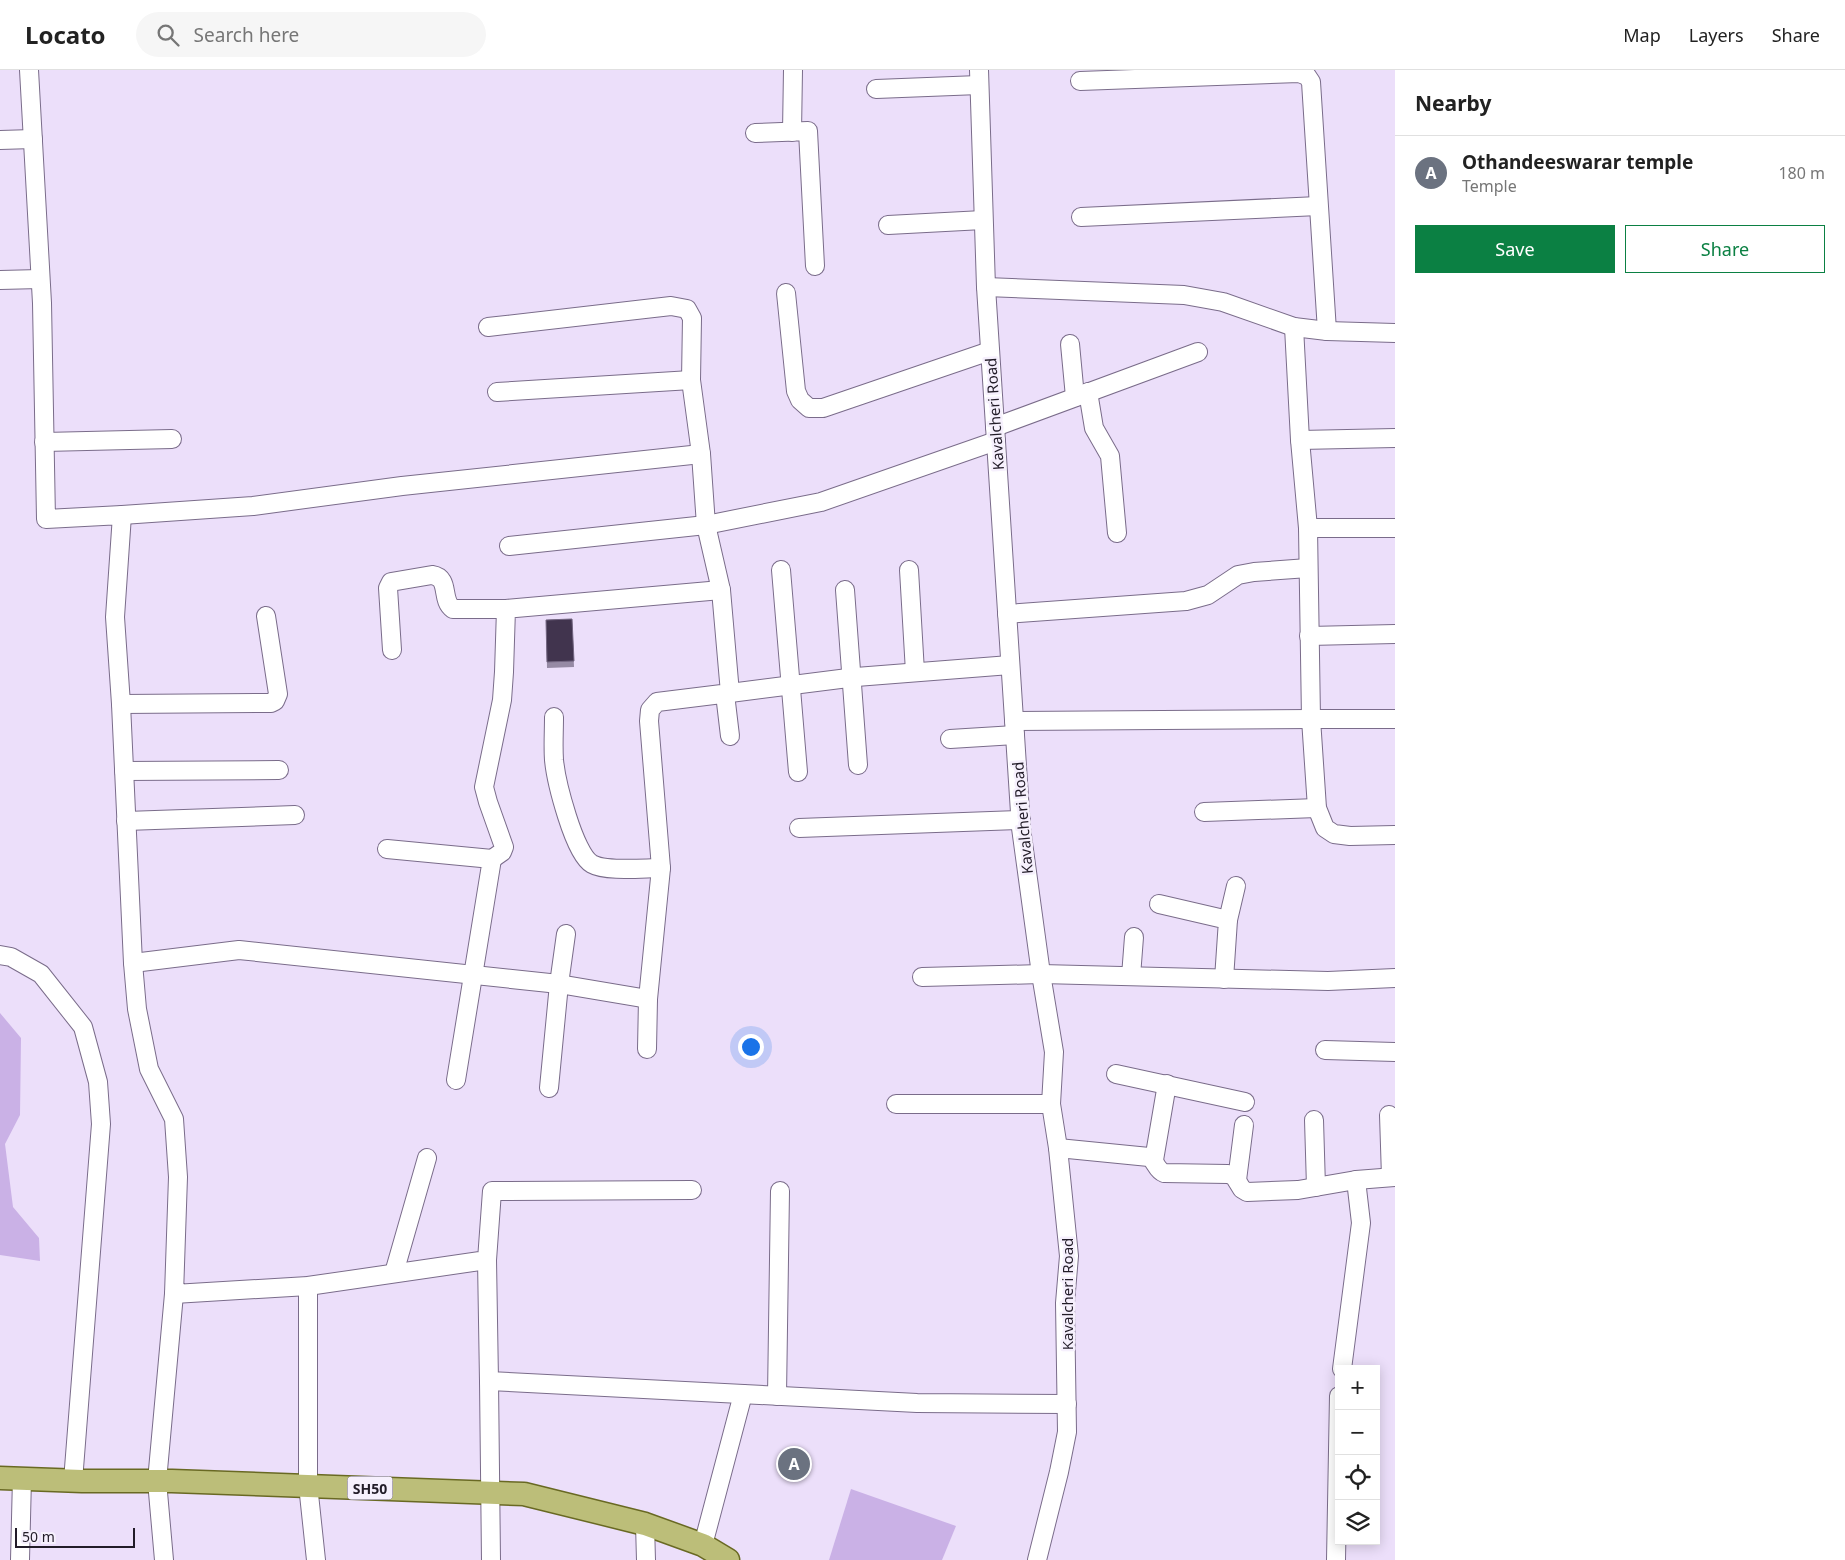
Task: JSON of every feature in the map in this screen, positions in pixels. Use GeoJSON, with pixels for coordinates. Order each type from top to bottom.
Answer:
{"type":"FeatureCollection","features":[{"type":"Feature","properties":{"kind":"main road","name":"SH50"},"geometry":{"type":"LineString","coordinates":[[0,1478],[308,1485],[524,1494],[645,1524],[703,1545],[728,1560]]}},
{"type":"Feature","properties":{"kind":"street"},"geometry":{"type":"LineString","coordinates":[[29,70],[40,279],[46,519],[253,506],[402,486],[701,454]]}},
{"type":"Feature","properties":{"kind":"street"},"geometry":{"type":"LineString","coordinates":[[792,132],[793,70]]}},
{"type":"Feature","properties":{"kind":"street"},"geometry":{"type":"LineString","coordinates":[[1080,81],[1299,73],[1307,76],[1311,82],[1327,331]]}},
{"type":"Feature","properties":{"kind":"street"},"geometry":{"type":"LineString","coordinates":[[876,89],[979,78]]}},
{"type":"Feature","properties":{"kind":"street","name":"Kavalcheri Road"},"geometry":{"type":"LineString","coordinates":[[979,78],[986,287],[1021,820],[1041,974],[1054,1052],[1051,1104],[1058,1148],[1069,1256],[1066,1303],[1067,1432],[1060,1472],[1037,1560]]}},
{"type":"Feature","properties":{"kind":"street"},"geometry":{"type":"LineString","coordinates":[[755,133],[808,131],[815,266]]}},
{"type":"Feature","properties":{"kind":"street"},"geometry":{"type":"LineString","coordinates":[[0,140],[33,139]]}},
{"type":"Feature","properties":{"kind":"street"},"geometry":{"type":"LineString","coordinates":[[1081,217],[1318,206]]}},
{"type":"Feature","properties":{"kind":"street"},"geometry":{"type":"LineString","coordinates":[[888,225],[983,220]]}},
{"type":"Feature","properties":{"kind":"street"},"geometry":{"type":"LineString","coordinates":[[0,280],[40,279]]}},
{"type":"Feature","properties":{"kind":"street"},"geometry":{"type":"LineString","coordinates":[[986,287],[1184,295],[1223,302],[1294,327],[1327,331],[1395,333]]}},
{"type":"Feature","properties":{"kind":"street"},"geometry":{"type":"LineString","coordinates":[[786,293],[796,391],[800,400],[809,408],[824,408],[990,351]]}},
{"type":"Feature","properties":{"kind":"street"},"geometry":{"type":"LineString","coordinates":[[488,327],[671,306],[687,309],[692,318],[691,380],[701,454],[706,525],[720,590],[730,736]]}},
{"type":"Feature","properties":{"kind":"street"},"geometry":{"type":"LineString","coordinates":[[1294,327],[1300,440],[1308,528],[1311,718],[1317,808],[1325,828],[1334,834],[1350,836],[1395,835]]}},
{"type":"Feature","properties":{"kind":"street"},"geometry":{"type":"LineString","coordinates":[[1070,344],[1082,395],[1094,428],[1110,456],[1118,533]]}},
{"type":"Feature","properties":{"kind":"street"},"geometry":{"type":"LineString","coordinates":[[509,546],[706,525],[821,502],[995,434],[1082,395],[1198,352]]}},
{"type":"Feature","properties":{"kind":"street"},"geometry":{"type":"LineString","coordinates":[[497,392],[691,380]]}},
{"type":"Feature","properties":{"kind":"street"},"geometry":{"type":"LineString","coordinates":[[44,442],[172,438]]}},
{"type":"Feature","properties":{"kind":"street"},"geometry":{"type":"LineString","coordinates":[[1300,440],[1395,438]]}},
{"type":"Feature","properties":{"kind":"street"},"geometry":{"type":"LineString","coordinates":[[122,515],[115,617],[121,704],[132,963],[149,1069],[174,1120],[178,1177],[174,1294],[158,1481],[164,1560]]}},
{"type":"Feature","properties":{"kind":"street"},"geometry":{"type":"LineString","coordinates":[[1308,528],[1395,528]]}},
{"type":"Feature","properties":{"kind":"street"},"geometry":{"type":"LineString","coordinates":[[1007,614],[1186,601],[1208,595],[1238,575],[1308,568]]}},
{"type":"Feature","properties":{"kind":"street"},"geometry":{"type":"LineString","coordinates":[[781,570],[798,772]]}},
{"type":"Feature","properties":{"kind":"street"},"geometry":{"type":"LineString","coordinates":[[909,570],[915,672]]}},
{"type":"Feature","properties":{"kind":"street"},"geometry":{"type":"LineString","coordinates":[[392,650],[388,588],[391,582],[432,575],[439,576],[443,579],[449,604],[453,608],[506,609],[720,590]]}},
{"type":"Feature","properties":{"kind":"street"},"geometry":{"type":"LineString","coordinates":[[845,590],[858,765]]}},
{"type":"Feature","properties":{"kind":"street"},"geometry":{"type":"LineString","coordinates":[[387,849],[492,859],[502,852],[504,847],[484,787],[502,700],[506,609]]}},
{"type":"Feature","properties":{"kind":"street"},"geometry":{"type":"LineString","coordinates":[[121,704],[271,703],[275,701],[278,694],[266,616]]}},
{"type":"Feature","properties":{"kind":"street"},"geometry":{"type":"LineString","coordinates":[[1309,636],[1395,634]]}},
{"type":"Feature","properties":{"kind":"street"},"geometry":{"type":"LineString","coordinates":[[648,1049],[648,998],[661,868],[649,722],[650,710],[657,702],[851,678],[1010,665]]}},
{"type":"Feature","properties":{"kind":"street"},"geometry":{"type":"LineString","coordinates":[[554,718],[554,761],[561,798],[572,831],[584,856],[591,864],[601,867],[661,868]]}},
{"type":"Feature","properties":{"kind":"street"},"geometry":{"type":"LineString","coordinates":[[950,739],[1015,728],[1311,718],[1395,720]]}},
{"type":"Feature","properties":{"kind":"street"},"geometry":{"type":"LineString","coordinates":[[124,771],[279,770]]}},
{"type":"Feature","properties":{"kind":"street"},"geometry":{"type":"LineString","coordinates":[[1204,812],[1317,808]]}},
{"type":"Feature","properties":{"kind":"street"},"geometry":{"type":"LineString","coordinates":[[126,821],[295,815]]}},
{"type":"Feature","properties":{"kind":"street"},"geometry":{"type":"LineString","coordinates":[[799,828],[1021,820]]}},
{"type":"Feature","properties":{"kind":"street"},"geometry":{"type":"LineString","coordinates":[[456,1080],[492,859]]}},
{"type":"Feature","properties":{"kind":"street"},"geometry":{"type":"LineString","coordinates":[[1224,979],[1228,920],[1236,886]]}},
{"type":"Feature","properties":{"kind":"street"},"geometry":{"type":"LineString","coordinates":[[1159,904],[1228,920]]}},
{"type":"Feature","properties":{"kind":"street"},"geometry":{"type":"LineString","coordinates":[[549,1088],[558,984],[566,934]]}},
{"type":"Feature","properties":{"kind":"street"},"geometry":{"type":"LineString","coordinates":[[1132,976],[1134,937]]}},
{"type":"Feature","properties":{"kind":"street"},"geometry":{"type":"LineString","coordinates":[[132,963],[239,950],[474,974],[558,984],[648,998]]}},
{"type":"Feature","properties":{"kind":"street"},"geometry":{"type":"LineString","coordinates":[[0,954],[11,957],[41,974],[83,1027],[98,1082],[100,1124],[74,1481]]}},
{"type":"Feature","properties":{"kind":"street"},"geometry":{"type":"LineString","coordinates":[[922,977],[1041,974],[1328,981],[1395,978]]}},
{"type":"Feature","properties":{"kind":"street"},"geometry":{"type":"LineString","coordinates":[[1325,1050],[1395,1052]]}},
{"type":"Feature","properties":{"kind":"street"},"geometry":{"type":"LineString","coordinates":[[1116,1074],[1245,1102]]}},
{"type":"Feature","properties":{"kind":"street"},"geometry":{"type":"LineString","coordinates":[[1154,1160],[1167,1084]]}},
{"type":"Feature","properties":{"kind":"street"},"geometry":{"type":"LineString","coordinates":[[896,1104],[1051,1104]]}},
{"type":"Feature","properties":{"kind":"street"},"geometry":{"type":"LineString","coordinates":[[1058,1148],[1149,1157],[1154,1160],[1158,1168],[1164,1173],[1228,1174],[1234,1176],[1242,1190],[1247,1192],[1298,1190],[1356,1180],[1393,1177],[1389,1115]]}},
{"type":"Feature","properties":{"kind":"street"},"geometry":{"type":"LineString","coordinates":[[1314,1120],[1316,1187]]}},
{"type":"Feature","properties":{"kind":"street"},"geometry":{"type":"LineString","coordinates":[[1237,1180],[1244,1125]]}},
{"type":"Feature","properties":{"kind":"street"},"geometry":{"type":"LineString","coordinates":[[394,1273],[427,1158]]}},
{"type":"Feature","properties":{"kind":"street"},"geometry":{"type":"LineString","coordinates":[[1342,1365],[1360,1223],[1356,1180]]}},
{"type":"Feature","properties":{"kind":"street"},"geometry":{"type":"LineString","coordinates":[[491,1560],[487,1260],[492,1191],[692,1190]]}},
{"type":"Feature","properties":{"kind":"street"},"geometry":{"type":"LineString","coordinates":[[778,1396],[780,1191]]}},
{"type":"Feature","properties":{"kind":"street"},"geometry":{"type":"LineString","coordinates":[[174,1294],[308,1286],[487,1260]]}},
{"type":"Feature","properties":{"kind":"street"},"geometry":{"type":"LineString","coordinates":[[308,1286],[308,1485],[316,1560]]}},
{"type":"Feature","properties":{"kind":"street"},"geometry":{"type":"LineString","coordinates":[[489,1381],[917,1403],[1067,1404]]}},
{"type":"Feature","properties":{"kind":"street"},"geometry":{"type":"LineString","coordinates":[[703,1545],[743,1394]]}},
{"type":"Feature","properties":{"kind":"street"},"geometry":{"type":"LineString","coordinates":[[1336,1560],[1339,1410]]}},
{"type":"Feature","properties":{"kind":"street"},"geometry":{"type":"LineString","coordinates":[[20,1560],[22,1478]]}},
{"type":"Feature","properties":{"kind":"street"},"geometry":{"type":"LineString","coordinates":[[645,1524],[646,1560]]}},
{"type":"Feature","properties":{"kind":"shaded area"},"geometry":{"type":"Polygon","coordinates":[[[0,1013],[21,1038],[20,1115],[5,1144],[13,1207],[39,1238],[40,1261],[0,1255],[0,1013]]]}},
{"type":"Feature","properties":{"kind":"shaded area"},"geometry":{"type":"Polygon","coordinates":[[[851,1489],[956,1526],[942,1560],[829,1560],[851,1489]]]}},
{"type":"Feature","properties":{"kind":"building"},"geometry":{"type":"Polygon","coordinates":[[[572,619],[574,661],[547,662],[546,620],[572,619]]]}},
{"type":"Feature","properties":{"kind":"place","name":"Othandeeswarar temple"},"geometry":{"type":"Point","coordinates":[794,1464]}}]}
